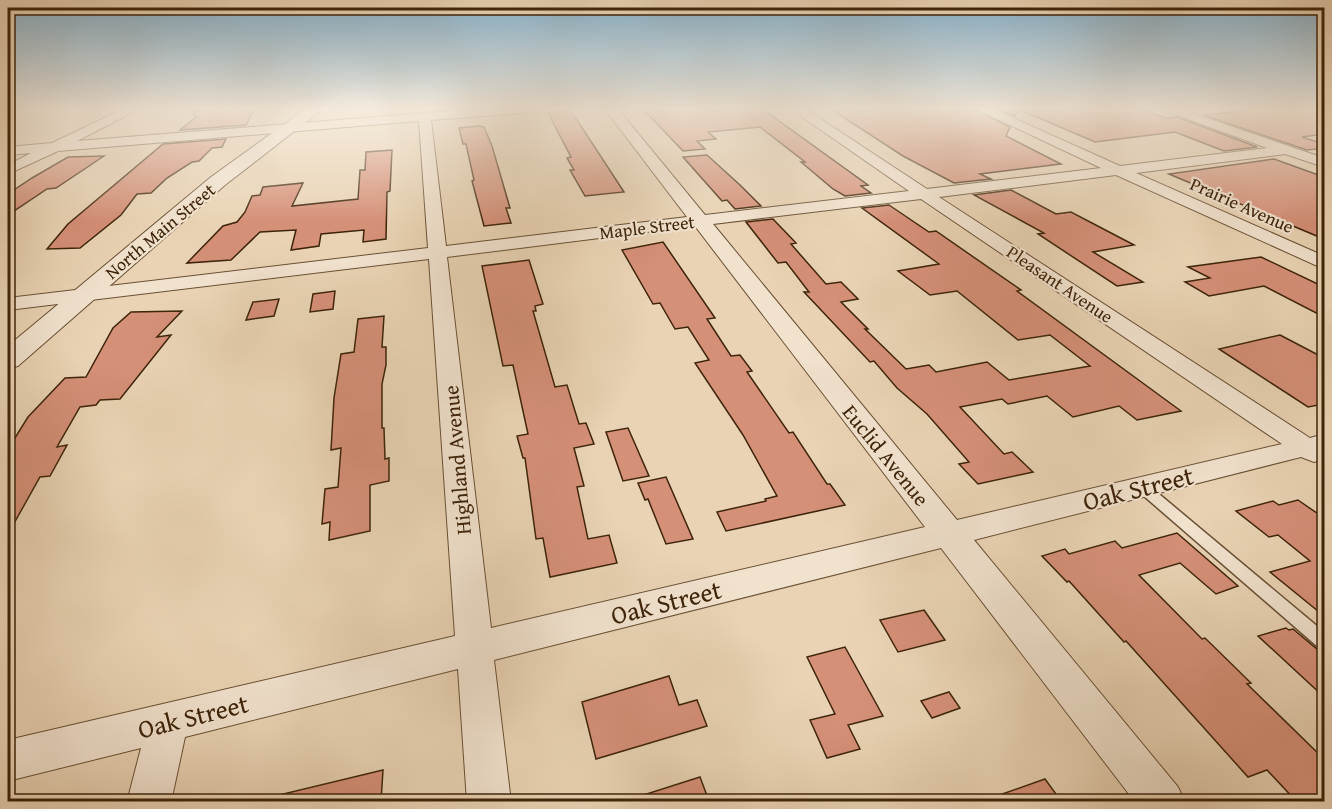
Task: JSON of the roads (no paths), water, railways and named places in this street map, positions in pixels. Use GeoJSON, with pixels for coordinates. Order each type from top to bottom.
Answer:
{"type":"FeatureCollection","features":[{"type":"Feature","properties":{"kind":"street"},"geometry":{"type":"LineString","coordinates":[[8,151],[71,146]]}},
{"type":"Feature","properties":{"kind":"street","name":"North Main Street"},"geometry":{"type":"LineString","coordinates":[[8,360],[217,183],[267,146]]}},
{"type":"Feature","properties":{"kind":"street","name":"Highland Avenue"},"geometry":{"type":"LineString","coordinates":[[428,146],[489,801]]}},
{"type":"Feature","properties":{"kind":"street","name":"Euclid Avenue"},"geometry":{"type":"LineString","coordinates":[[640,146],[1162,801]]}},
{"type":"Feature","properties":{"kind":"street","name":"Pleasant Avenue"},"geometry":{"type":"LineString","coordinates":[[851,146],[1319,450]]}},
{"type":"Feature","properties":{"kind":"street","name":"Prairie Avenue"},"geometry":{"type":"LineString","coordinates":[[1063,146],[1324,263]]}},
{"type":"Feature","properties":{"kind":"street"},"geometry":{"type":"LineString","coordinates":[[1274,146],[1324,163]]}},
{"type":"Feature","properties":{"kind":"street"},"geometry":{"type":"LineString","coordinates":[[8,170],[55,147]]}},
{"type":"Feature","properties":{"kind":"street","name":"Maple Street"},"geometry":{"type":"LineString","coordinates":[[8,304],[1286,150]]}},
{"type":"Feature","properties":{"kind":"street"},"geometry":{"type":"LineString","coordinates":[[1308,157],[1324,155]]}},
{"type":"Feature","properties":{"kind":"street","name":"Oak Street"},"geometry":{"type":"LineString","coordinates":[[8,761],[1142,487],[1319,450]]}},
{"type":"Feature","properties":{"kind":"street"},"geometry":{"type":"LineString","coordinates":[[148,801],[168,722]]}},
{"type":"Feature","properties":{"kind":"lane"},"geometry":{"type":"LineString","coordinates":[[1142,487],[1324,642]]}}]}
